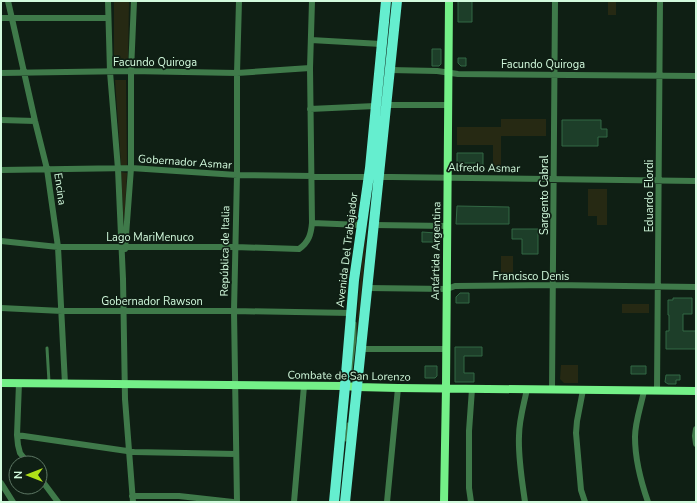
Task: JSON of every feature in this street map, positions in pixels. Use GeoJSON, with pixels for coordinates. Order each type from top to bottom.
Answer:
{"type":"FeatureCollection","features":[{"type":"Feature","properties":{"kind":"main road","name":"Avenida Del Trabajador"},"geometry":{"type":"LineString","coordinates":[[373,176],[375,106],[386,1]]}},
{"type":"Feature","properties":{"kind":"main road","name":"Avenida Del Trabajador"},"geometry":{"type":"LineString","coordinates":[[334,502],[351,386],[361,349],[367,288],[367,226],[373,176],[387,105],[388,70],[398,1]]}},
{"type":"Feature","properties":{"kind":"main road","name":"Antártida Argentina"},"geometry":{"type":"LineString","coordinates":[[444,502],[449,1]]}},
{"type":"Feature","properties":{"kind":"main road","name":"Avenida Del Trabajador"},"geometry":{"type":"LineString","coordinates":[[344,498],[351,386],[355,275],[367,226]]}},
{"type":"Feature","properties":{"kind":"main road","name":"Combate de San Lorenzo"},"geometry":{"type":"LineString","coordinates":[[1,383],[696,391]]}},
{"type":"Feature","properties":{"kind":"street","name":"Encina"},"geometry":{"type":"LineString","coordinates":[[8,1],[47,169],[58,247],[65,384]]}},
{"type":"Feature","properties":{"kind":"street"},"geometry":{"type":"LineString","coordinates":[[108,1],[110,72],[124,247],[125,399],[132,499],[179,496],[233,502]]}},
{"type":"Feature","properties":{"kind":"street"},"geometry":{"type":"LineString","coordinates":[[124,247],[131,168],[131,71],[134,1]]}},
{"type":"Feature","properties":{"kind":"street","name":"República de Italia"},"geometry":{"type":"LineString","coordinates":[[237,502],[234,311],[237,175],[237,73],[240,1]]}},
{"type":"Feature","properties":{"kind":"street"},"geometry":{"type":"LineString","coordinates":[[312,1],[310,40],[312,223],[367,226],[447,226]]}},
{"type":"Feature","properties":{"kind":"street","name":"Sargento Cabral"},"geometry":{"type":"LineString","coordinates":[[552,390],[555,1]]}},
{"type":"Feature","properties":{"kind":"street","name":"Eduardo Elordi"},"geometry":{"type":"LineString","coordinates":[[657,391],[660,1]]}},
{"type":"Feature","properties":{"kind":"street"},"geometry":{"type":"LineString","coordinates":[[1,18],[108,18]]}},
{"type":"Feature","properties":{"kind":"street"},"geometry":{"type":"LineString","coordinates":[[310,40],[381,44]]}},
{"type":"Feature","properties":{"kind":"street","name":"Facundo Quiroga"},"geometry":{"type":"LineString","coordinates":[[1,73],[131,71],[237,73],[310,68]]}},
{"type":"Feature","properties":{"kind":"street","name":"Facundo Quiroga"},"geometry":{"type":"LineString","coordinates":[[388,70],[437,71],[448,73],[696,76]]}},
{"type":"Feature","properties":{"kind":"street"},"geometry":{"type":"LineString","coordinates":[[387,105],[448,105]]}},
{"type":"Feature","properties":{"kind":"street"},"geometry":{"type":"LineString","coordinates":[[310,109],[375,106]]}},
{"type":"Feature","properties":{"kind":"street"},"geometry":{"type":"LineString","coordinates":[[1,120],[35,121]]}},
{"type":"Feature","properties":{"kind":"street","name":"Gobernador Asmar"},"geometry":{"type":"LineString","coordinates":[[1,170],[131,168],[237,175],[373,176]]}},
{"type":"Feature","properties":{"kind":"street","name":"Alfredo Asmar"},"geometry":{"type":"LineString","coordinates":[[373,176],[696,181]]}},
{"type":"Feature","properties":{"kind":"street","name":"Lago MariMenuco"},"geometry":{"type":"LineString","coordinates":[[1,241],[58,247],[235,247],[299,249],[306,244],[311,233],[312,223]]}},
{"type":"Feature","properties":{"kind":"street","name":"Francisco Denis"},"geometry":{"type":"LineString","coordinates":[[367,288],[447,289],[455,286],[553,285],[696,287]]}},
{"type":"Feature","properties":{"kind":"street","name":"Gobernador Rawson"},"geometry":{"type":"LineString","coordinates":[[1,308],[62,311],[234,311],[353,316]]}},
{"type":"Feature","properties":{"kind":"street"},"geometry":{"type":"LineString","coordinates":[[361,349],[446,349]]}},
{"type":"Feature","properties":{"kind":"street"},"geometry":{"type":"LineString","coordinates":[[19,383],[17,435],[19,449],[22,455]]}},
{"type":"Feature","properties":{"kind":"street"},"geometry":{"type":"LineString","coordinates":[[294,502],[304,386]]}},
{"type":"Feature","properties":{"kind":"street"},"geometry":{"type":"LineString","coordinates":[[387,502],[398,388]]}},
{"type":"Feature","properties":{"kind":"street"},"geometry":{"type":"LineString","coordinates":[[471,502],[469,488],[469,431],[472,389]]}},
{"type":"Feature","properties":{"kind":"street"},"geometry":{"type":"LineString","coordinates":[[525,502],[520,468],[519,436],[527,389]]}},
{"type":"Feature","properties":{"kind":"street"},"geometry":{"type":"LineString","coordinates":[[583,390],[576,433],[581,490],[585,502]]}},
{"type":"Feature","properties":{"kind":"street"},"geometry":{"type":"LineString","coordinates":[[644,391],[636,429],[635,444],[640,475],[648,502]]}},
{"type":"Feature","properties":{"kind":"street"},"geometry":{"type":"LineString","coordinates":[[696,429],[696,444]]}},
{"type":"Feature","properties":{"kind":"street"},"geometry":{"type":"LineString","coordinates":[[17,435],[129,452],[236,454]]}},
{"type":"Feature","properties":{"kind":"street"},"geometry":{"type":"LineString","coordinates":[[1,483],[13,502]]}},
{"type":"Feature","properties":{"kind":"street"},"geometry":{"type":"LineString","coordinates":[[48,489],[58,502]]}},
{"type":"Feature","properties":{"kind":"lane"},"geometry":{"type":"LineString","coordinates":[[354,371],[389,1]]}},
{"type":"Feature","properties":{"kind":"lane"},"geometry":{"type":"LineString","coordinates":[[390,24],[393,1]]}},
{"type":"Feature","properties":{"kind":"lane"},"geometry":{"type":"LineString","coordinates":[[381,115],[388,70]]}},
{"type":"Feature","properties":{"kind":"lane"},"geometry":{"type":"LineString","coordinates":[[368,214],[380,123]]}},
{"type":"Feature","properties":{"kind":"lane"},"geometry":{"type":"LineString","coordinates":[[361,260],[367,226]]}},
{"type":"Feature","properties":{"kind":"lane"},"geometry":{"type":"LineString","coordinates":[[350,376],[355,338],[353,316]]}},
{"type":"Feature","properties":{"kind":"lane"},"geometry":{"type":"LineString","coordinates":[[48,348],[49,383]]}},
{"type":"Feature","properties":{"kind":"lane"},"geometry":{"type":"LineString","coordinates":[[338,502],[351,386]]}},
{"type":"Feature","properties":{"kind":"lane"},"geometry":{"type":"LineString","coordinates":[[346,443],[348,423]]}},
{"type":"Feature","properties":{"kind":"lane"},"geometry":{"type":"LineString","coordinates":[[341,502],[344,498]]}},
{"type":"Feature","properties":{"kind":"green space"},"geometry":{"type":"Polygon","coordinates":[[[114,1],[129,1],[128,65],[114,66],[114,1]]]}},
{"type":"Feature","properties":{"kind":"green space"},"geometry":{"type":"Polygon","coordinates":[[[608,1],[616,1],[616,15],[608,15],[608,1]]]}},
{"type":"Feature","properties":{"kind":"green space"},"geometry":{"type":"Polygon","coordinates":[[[115,80],[126,80],[127,166],[121,165],[115,80]]]}},
{"type":"Feature","properties":{"kind":"green space"},"geometry":{"type":"Polygon","coordinates":[[[501,119],[546,119],[546,136],[501,136],[501,171],[493,171],[493,145],[457,145],[457,127],[501,127],[501,119]]]}},
{"type":"Feature","properties":{"kind":"green space"},"geometry":{"type":"Polygon","coordinates":[[[121,172],[127,173],[124,228],[121,172]]]}},
{"type":"Feature","properties":{"kind":"green space"},"geometry":{"type":"Polygon","coordinates":[[[588,189],[607,189],[607,225],[597,225],[597,216],[588,216],[588,189]]]}},
{"type":"Feature","properties":{"kind":"green space"},"geometry":{"type":"Polygon","coordinates":[[[368,220],[357,338],[360,279],[368,220]]]}},
{"type":"Feature","properties":{"kind":"green space"},"geometry":{"type":"Polygon","coordinates":[[[501,256],[513,256],[513,277],[501,277],[501,256]]]}},
{"type":"Feature","properties":{"kind":"green space"},"geometry":{"type":"Polygon","coordinates":[[[622,304],[649,304],[649,313],[622,313],[622,304]]]}},
{"type":"Feature","properties":{"kind":"green space"},"geometry":{"type":"Polygon","coordinates":[[[561,365],[578,365],[578,383],[564,383],[560,379],[561,365]]]}},
{"type":"Feature","properties":{"kind":"building"},"geometry":{"type":"Polygon","coordinates":[[[458,1],[472,1],[472,22],[458,22],[458,1]]]}},
{"type":"Feature","properties":{"kind":"building"},"geometry":{"type":"Polygon","coordinates":[[[432,49],[441,49],[441,64],[439,66],[432,66],[432,49]]]}},
{"type":"Feature","properties":{"kind":"building"},"geometry":{"type":"Polygon","coordinates":[[[458,58],[466,58],[466,66],[461,66],[458,63],[458,58]]]}},
{"type":"Feature","properties":{"kind":"building"},"geometry":{"type":"Polygon","coordinates":[[[562,120],[601,120],[601,129],[607,129],[607,137],[598,137],[598,146],[562,146],[562,120]]]}},
{"type":"Feature","properties":{"kind":"building"},"geometry":{"type":"Polygon","coordinates":[[[457,153],[483,153],[483,170],[478,170],[478,163],[457,163],[457,153]]]}},
{"type":"Feature","properties":{"kind":"building"},"geometry":{"type":"Polygon","coordinates":[[[457,206],[509,207],[509,224],[456,224],[457,206]]]}},
{"type":"Feature","properties":{"kind":"building"},"geometry":{"type":"Polygon","coordinates":[[[512,229],[538,229],[538,254],[522,254],[522,239],[512,239],[512,229]]]}},
{"type":"Feature","properties":{"kind":"building"},"geometry":{"type":"Polygon","coordinates":[[[422,232],[436,233],[439,236],[439,242],[422,242],[422,232]]]}},
{"type":"Feature","properties":{"kind":"building"},"geometry":{"type":"Polygon","coordinates":[[[460,293],[469,293],[469,303],[456,303],[456,297],[460,293]]]}},
{"type":"Feature","properties":{"kind":"building"},"geometry":{"type":"Polygon","coordinates":[[[673,298],[692,298],[692,314],[683,314],[683,331],[696,331],[696,349],[666,349],[666,331],[669,331],[668,300],[673,300],[673,298]]]}},
{"type":"Feature","properties":{"kind":"building"},"geometry":{"type":"Polygon","coordinates":[[[455,347],[482,347],[482,356],[464,356],[464,373],[474,373],[474,382],[455,382],[455,347]]]}},
{"type":"Feature","properties":{"kind":"building"},"geometry":{"type":"Polygon","coordinates":[[[425,366],[437,366],[437,376],[435,378],[425,378],[425,366]]]}},
{"type":"Feature","properties":{"kind":"building"},"geometry":{"type":"Polygon","coordinates":[[[631,366],[646,366],[646,374],[631,374],[631,366]]]}},
{"type":"Feature","properties":{"kind":"building"},"geometry":{"type":"Polygon","coordinates":[[[666,375],[680,375],[680,380],[676,380],[676,384],[668,384],[665,382],[666,375]]]}}]}
